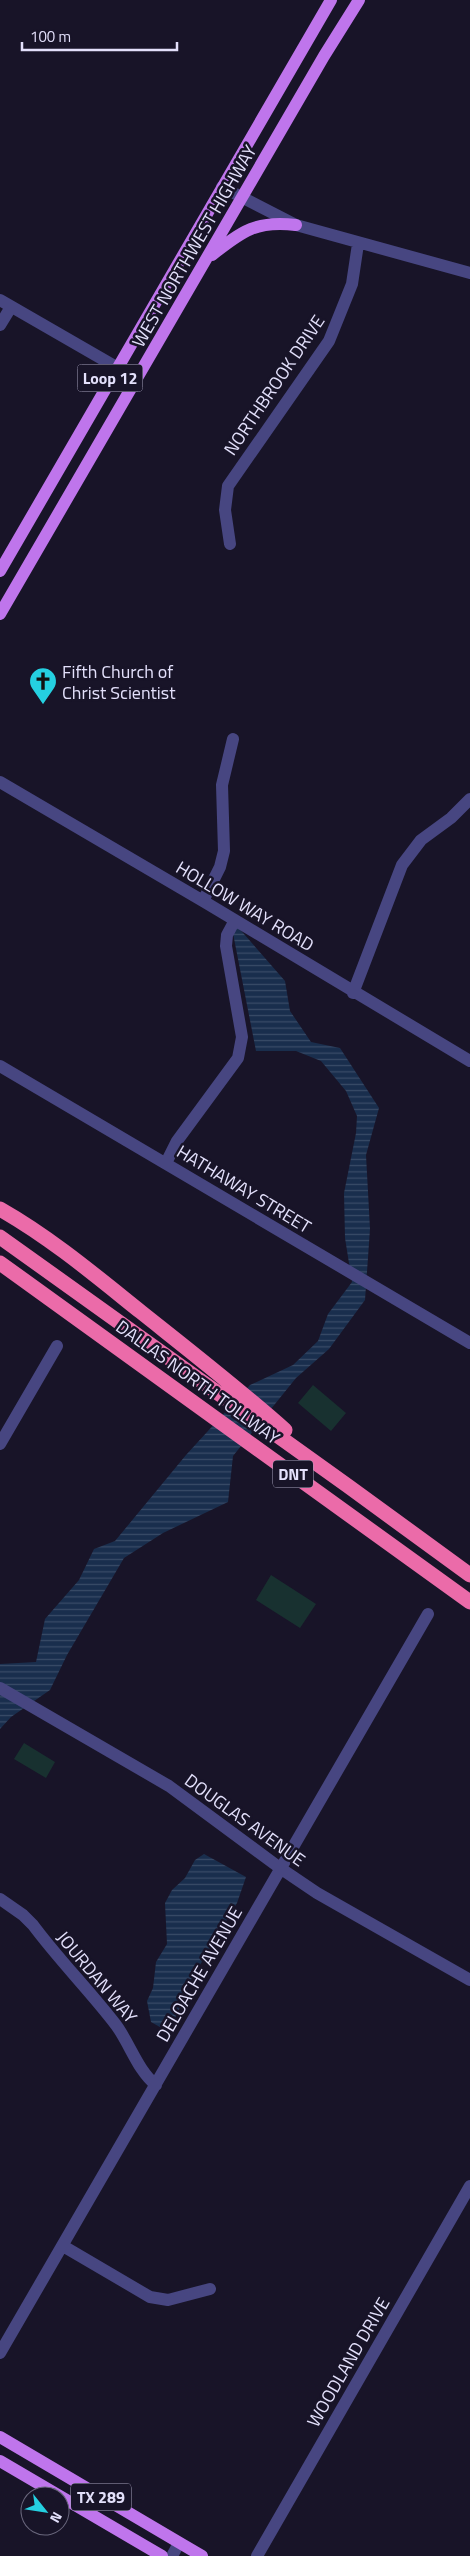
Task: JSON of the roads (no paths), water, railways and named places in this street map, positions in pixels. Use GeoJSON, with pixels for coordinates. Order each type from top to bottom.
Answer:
{"type":"FeatureCollection","features":[{"type":"Feature","properties":{"kind":"highway"},"geometry":{"type":"LineString","coordinates":[[0,1209],[39,1234],[102,1281],[248,1397],[348,1486]]}},
{"type":"Feature","properties":{"kind":"highway","name":"DALLAS NORTH TOLLWAY"},"geometry":{"type":"LineString","coordinates":[[0,1237],[348,1486],[470,1576]]}},
{"type":"Feature","properties":{"kind":"highway","name":"DALLAS NORTH TOLLWAY"},"geometry":{"type":"LineString","coordinates":[[0,1263],[470,1602]]}},
{"type":"Feature","properties":{"kind":"highway"},"geometry":{"type":"LineString","coordinates":[[0,1268],[23,1280]]}},
{"type":"Feature","properties":{"kind":"main road","name":"WEST NORTHWEST HIGHWAY"},"geometry":{"type":"LineString","coordinates":[[0,614],[347,17],[359,0]]}},
{"type":"Feature","properties":{"kind":"main road","name":"WEST NORTHWEST HIGHWAY"},"geometry":{"type":"LineString","coordinates":[[0,571],[330,2]]}},
{"type":"Feature","properties":{"kind":"main road"},"geometry":{"type":"LineString","coordinates":[[330,2],[347,17]]}},
{"type":"Feature","properties":{"kind":"main road"},"geometry":{"type":"LineString","coordinates":[[206,260],[248,229],[275,223],[296,225]]}},
{"type":"Feature","properties":{"kind":"main road","name":"TX 289"},"geometry":{"type":"LineString","coordinates":[[0,2437],[202,2556]]}},
{"type":"Feature","properties":{"kind":"main road","name":"TX 289"},"geometry":{"type":"LineString","coordinates":[[0,2461],[162,2556]]}},
{"type":"Feature","properties":{"kind":"street"},"geometry":{"type":"LineString","coordinates":[[222,187],[296,225],[358,244],[470,273]]}},
{"type":"Feature","properties":{"kind":"street","name":"NORTHBROOK DRIVE"},"geometry":{"type":"LineString","coordinates":[[230,544],[224,510],[228,486],[329,341],[352,284],[358,244]]}},
{"type":"Feature","properties":{"kind":"street"},"geometry":{"type":"LineString","coordinates":[[0,325],[5,304],[137,379]]}},
{"type":"Feature","properties":{"kind":"street"},"geometry":{"type":"LineString","coordinates":[[203,901],[220,867],[224,851],[222,785],[233,739]]}},
{"type":"Feature","properties":{"kind":"street","name":"HOLLOW WAY ROAD"},"geometry":{"type":"LineString","coordinates":[[0,782],[470,1061]]}},
{"type":"Feature","properties":{"kind":"street"},"geometry":{"type":"LineString","coordinates":[[353,992],[402,865],[420,840],[451,818],[470,799]]}},
{"type":"Feature","properties":{"kind":"street"},"geometry":{"type":"LineString","coordinates":[[166,1163],[177,1141],[238,1058],[242,1037],[226,946],[227,934],[235,920]]}},
{"type":"Feature","properties":{"kind":"street","name":"HATHAWAY STREET"},"geometry":{"type":"LineString","coordinates":[[0,1066],[470,1343]]}},
{"type":"Feature","properties":{"kind":"street"},"geometry":{"type":"LineString","coordinates":[[0,1444],[57,1346]]}},
{"type":"Feature","properties":{"kind":"street","name":"DELOACHE AVENUE"},"geometry":{"type":"LineString","coordinates":[[0,2353],[428,1614]]}},
{"type":"Feature","properties":{"kind":"street","name":"DOUGLAS AVENUE"},"geometry":{"type":"LineString","coordinates":[[0,1688],[169,1786],[280,1868],[333,1902],[470,1980]]}},
{"type":"Feature","properties":{"kind":"street","name":"JOURDAN WAY"},"geometry":{"type":"LineString","coordinates":[[0,1899],[33,1925],[108,2014],[130,2046],[148,2079],[156,2085]]}},
{"type":"Feature","properties":{"kind":"street","name":"WOODLAND DRIVE"},"geometry":{"type":"LineString","coordinates":[[257,2556],[470,2186]]}},
{"type":"Feature","properties":{"kind":"street"},"geometry":{"type":"LineString","coordinates":[[63,2246],[150,2297],[168,2300],[210,2289]]}},
{"type":"Feature","properties":{"kind":"street"},"geometry":{"type":"LineString","coordinates":[[172,2556],[179,2543]]}},
{"type":"Feature","properties":{"kind":"water"},"geometry":{"type":"Polygon","coordinates":[[[230,918],[285,981],[290,1011],[311,1042],[340,1048],[379,1108],[366,1155],[370,1229],[365,1300],[329,1349],[296,1378],[233,1456],[228,1502],[163,1533],[124,1558],[67,1655],[50,1690],[11,1717],[0,1729],[0,1664],[36,1662],[45,1619],[79,1580],[94,1549],[115,1541],[186,1455],[250,1385],[293,1365],[318,1341],[328,1314],[352,1282],[345,1238],[344,1193],[356,1133],[357,1116],[346,1091],[321,1061],[296,1051],[256,1051],[230,918]]]}},
{"type":"Feature","properties":{"kind":"water"},"geometry":{"type":"Polygon","coordinates":[[[204,1854],[246,1877],[237,1903],[188,1985],[188,1990],[178,2012],[167,2031],[151,2022],[147,2001],[153,1988],[156,1962],[167,1944],[165,1903],[172,1890],[185,1878],[195,1860],[204,1854]]]}},
{"type":"Feature","properties":{"kind":"place","name":"Fifth Church of Christ Scientist"},"geometry":{"type":"Point","coordinates":[43,705]}}]}
